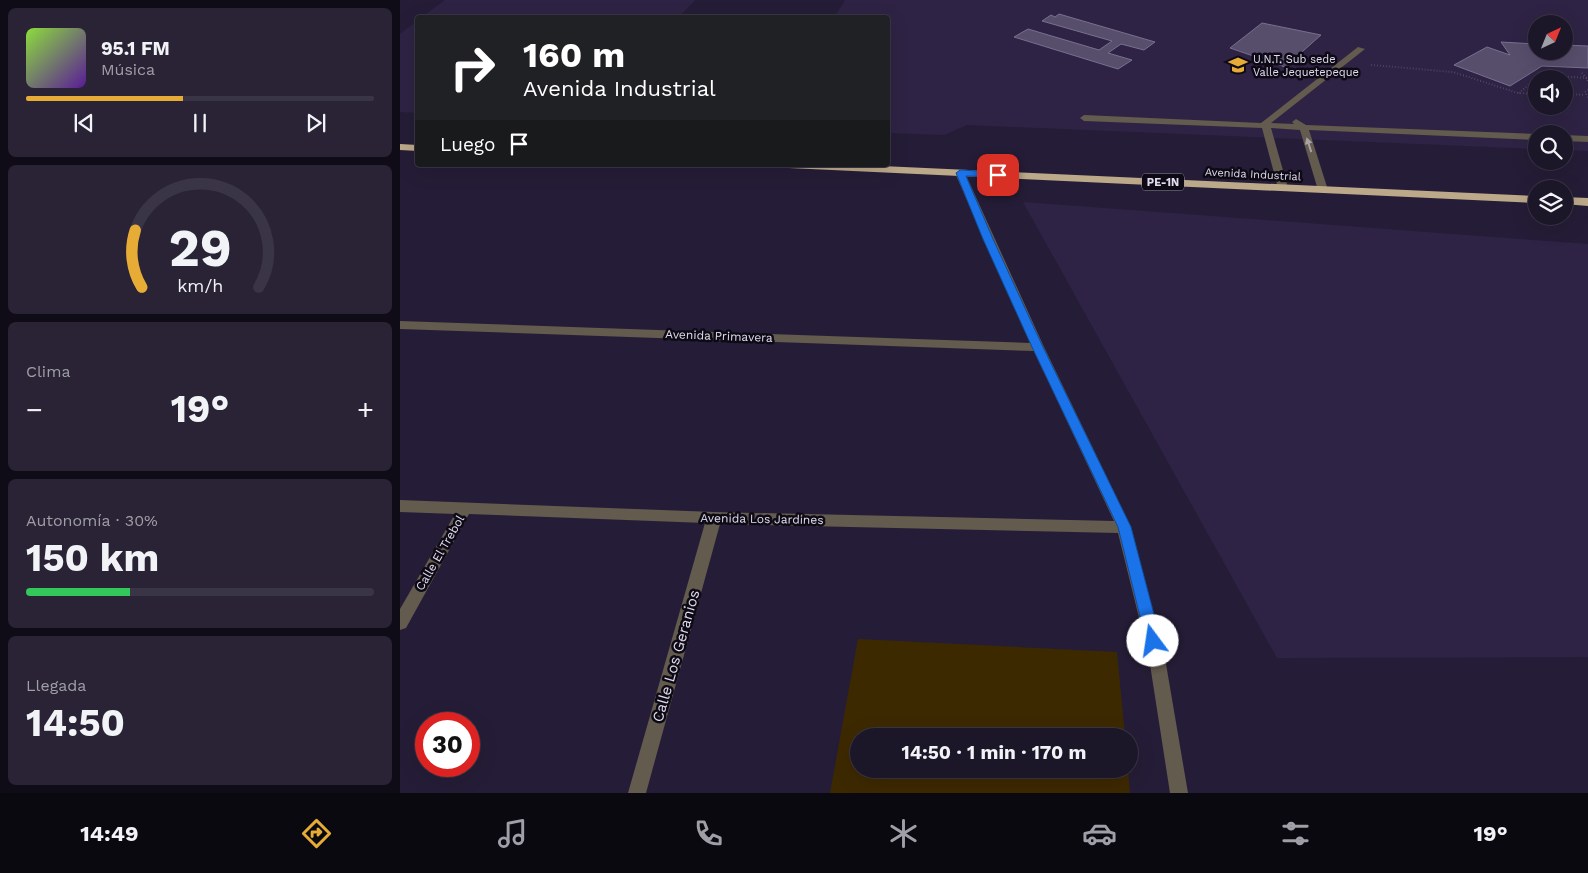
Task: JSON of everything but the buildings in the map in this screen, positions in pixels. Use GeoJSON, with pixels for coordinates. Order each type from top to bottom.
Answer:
{"type":"FeatureCollection","features":[{"type":"Feature","properties":{"kind":"highway"},"geometry":{"type":"LineString","coordinates":[[400,147],[415,148]]}},
{"type":"Feature","properties":{"kind":"highway","name":"Avenida Industrial"},"geometry":{"type":"LineString","coordinates":[[832,167],[1528,200]]}},
{"type":"Feature","properties":{"kind":"highway"},"geometry":{"type":"LineString","coordinates":[[1573,201],[1588,202]]}},
{"type":"Feature","properties":{"kind":"street"},"geometry":{"type":"LineString","coordinates":[[1265,124],[1361,49]]}},
{"type":"Feature","properties":{"kind":"street"},"geometry":{"type":"LineString","coordinates":[[1279,113],[1303,126],[1324,190]]}},
{"type":"Feature","properties":{"kind":"street"},"geometry":{"type":"LineString","coordinates":[[1084,118],[1265,124],[1528,137]]}},
{"type":"Feature","properties":{"kind":"street"},"geometry":{"type":"LineString","coordinates":[[1265,124],[1283,188]]}},
{"type":"Feature","properties":{"kind":"street"},"geometry":{"type":"LineString","coordinates":[[1573,138],[1588,139]]}},
{"type":"Feature","properties":{"kind":"street"},"geometry":{"type":"LineString","coordinates":[[960,173],[1038,347],[1124,527],[1157,658],[1179,793]]}},
{"type":"Feature","properties":{"kind":"street","name":"Avenida Primavera"},"geometry":{"type":"LineString","coordinates":[[400,325],[1038,347]]}},
{"type":"Feature","properties":{"kind":"street","name":"Avenida Los Jardines"},"geometry":{"type":"LineString","coordinates":[[400,506],[714,518],[1124,527]]}},
{"type":"Feature","properties":{"kind":"street","name":"Calle El Trebol"},"geometry":{"type":"LineString","coordinates":[[400,623],[465,509]]}},
{"type":"Feature","properties":{"kind":"street","name":"Calle Los Geranios"},"geometry":{"type":"LineString","coordinates":[[637,793],[714,518]]}},
{"type":"Feature","properties":{"kind":"path"},"geometry":{"type":"LineString","coordinates":[[1344,64],[1453,72],[1518,93],[1528,94]]}},
{"type":"Feature","properties":{"kind":"path"},"geometry":{"type":"LineString","coordinates":[[1582,73],[1587,79]]}},
{"type":"Feature","properties":{"kind":"path"},"geometry":{"type":"LineString","coordinates":[[1573,78],[1587,79]]}},
{"type":"Feature","properties":{"kind":"path"},"geometry":{"type":"LineString","coordinates":[[1518,93],[1528,86]]}},
{"type":"Feature","properties":{"kind":"path"},"geometry":{"type":"LineString","coordinates":[[1585,95],[1585,92],[1588,90]]}},
{"type":"Feature","properties":{"kind":"path"},"geometry":{"type":"LineString","coordinates":[[1573,94],[1588,97]]}},
{"type":"Feature","properties":{"kind":"shaded area"},"geometry":{"type":"Polygon","coordinates":[[[445,0],[695,0],[681,15],[425,15],[445,0]]]}},
{"type":"Feature","properties":{"kind":"shaded area","name":"U.N.T. Sub sede Valle Jequetepeque"},"geometry":{"type":"Polygon","coordinates":[[[845,0],[1588,0],[1588,151],[1573,150],[1573,125],[1528,125],[1528,149],[967,125],[944,135],[890,133],[890,15],[836,15],[845,0]]]}},
{"type":"Feature","properties":{"kind":"shaded area"},"geometry":{"type":"Polygon","coordinates":[[[415,23],[415,113],[400,112],[400,34],[415,23]]]}},
{"type":"Feature","properties":{"kind":"shaded area"},"geometry":{"type":"Polygon","coordinates":[[[1023,202],[1588,244],[1588,657],[1277,658],[1023,202]]]}},
{"type":"Feature","properties":{"kind":"shaded area"},"geometry":{"type":"Polygon","coordinates":[[[858,639],[1117,652],[1124,728],[850,728],[850,778],[1129,778],[1130,793],[830,793],[858,639]]]}},
{"type":"Feature","properties":{"kind":"place","name":"U.N.T. Sub sede Valle Jequetepeque"},"geometry":{"type":"Point","coordinates":[1238,65]}},
{"type":"Feature","properties":{"kind":"route"},"geometry":{"type":"LineString","coordinates":[[998,175],[960,173],[1038,347],[1124,527],[1153,641]]}}]}
